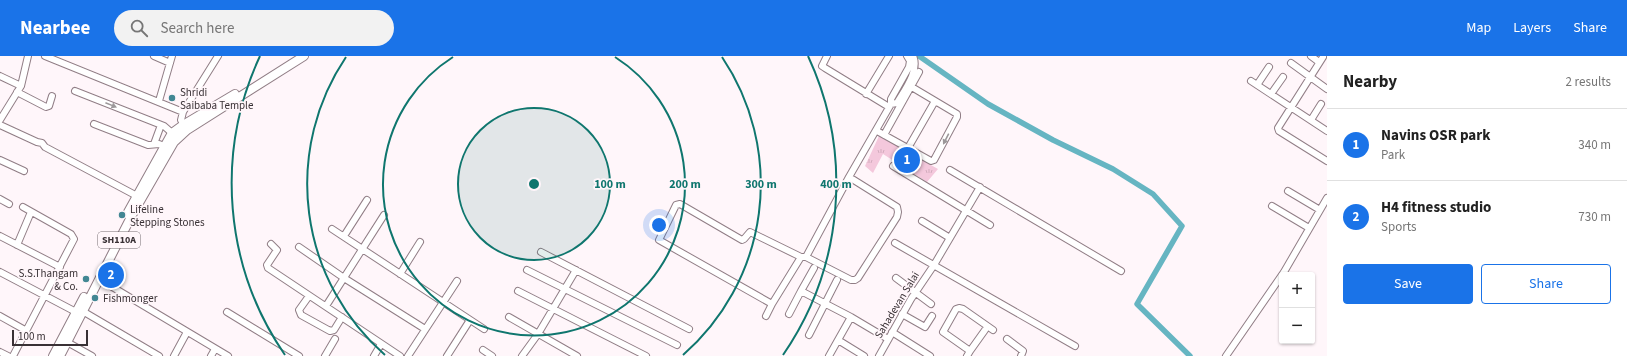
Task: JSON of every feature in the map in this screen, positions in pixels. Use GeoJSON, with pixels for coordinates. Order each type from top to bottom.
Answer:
{"type":"FeatureCollection","features":[{"type":"Feature","properties":{"kind":"main road","name":"SH110A"},"geometry":{"type":"LineString","coordinates":[[53,356],[79,311],[130,214],[174,142],[185,128],[294,56]]}},
{"type":"Feature","properties":{"kind":"main road","name":"SH110A"},"geometry":{"type":"LineString","coordinates":[[60,356],[79,311],[100,279],[137,196],[172,133],[185,128],[304,56]]}},
{"type":"Feature","properties":{"kind":"street"},"geometry":{"type":"LineString","coordinates":[[0,120],[21,86],[28,56]]}},
{"type":"Feature","properties":{"kind":"street"},"geometry":{"type":"LineString","coordinates":[[45,56],[183,112]]}},
{"type":"Feature","properties":{"kind":"street"},"geometry":{"type":"LineString","coordinates":[[154,56],[170,63]]}},
{"type":"Feature","properties":{"kind":"street"},"geometry":{"type":"LineString","coordinates":[[159,101],[172,56]]}},
{"type":"Feature","properties":{"kind":"street"},"geometry":{"type":"LineString","coordinates":[[185,128],[181,120],[183,112],[218,56]]}},
{"type":"Feature","properties":{"kind":"street"},"geometry":{"type":"LineString","coordinates":[[827,56],[822,66],[824,68],[866,94],[890,105]]}},
{"type":"Feature","properties":{"kind":"street"},"geometry":{"type":"LineString","coordinates":[[866,94],[889,56]]}},
{"type":"Feature","properties":{"kind":"street"},"geometry":{"type":"LineString","coordinates":[[907,56],[912,64]]}},
{"type":"Feature","properties":{"kind":"street"},"geometry":{"type":"LineString","coordinates":[[766,316],[850,177],[877,130],[890,105],[891,99],[901,88],[912,64],[913,56]]}},
{"type":"Feature","properties":{"kind":"street"},"geometry":{"type":"LineString","coordinates":[[1311,56],[1321,60],[1278,128],[1279,131],[1327,161]]}},
{"type":"Feature","properties":{"kind":"street"},"geometry":{"type":"LineString","coordinates":[[1291,63],[1327,89]]}},
{"type":"Feature","properties":{"kind":"street"},"geometry":{"type":"LineString","coordinates":[[1269,67],[1254,83],[1327,131]]}},
{"type":"Feature","properties":{"kind":"street"},"geometry":{"type":"LineString","coordinates":[[884,135],[919,72]]}},
{"type":"Feature","properties":{"kind":"street"},"geometry":{"type":"LineString","coordinates":[[0,76],[21,86]]}},
{"type":"Feature","properties":{"kind":"street"},"geometry":{"type":"LineString","coordinates":[[1271,94],[1283,77]]}},
{"type":"Feature","properties":{"kind":"street"},"geometry":{"type":"LineString","coordinates":[[877,130],[931,161],[934,160],[957,117],[957,114],[910,86]]}},
{"type":"Feature","properties":{"kind":"street"},"geometry":{"type":"LineString","coordinates":[[75,91],[161,125],[172,133]]}},
{"type":"Feature","properties":{"kind":"street"},"geometry":{"type":"LineString","coordinates":[[17,92],[46,106],[49,106],[52,96]]}},
{"type":"Feature","properties":{"kind":"street"},"geometry":{"type":"LineString","coordinates":[[908,148],[935,101]]}},
{"type":"Feature","properties":{"kind":"street"},"geometry":{"type":"LineString","coordinates":[[1311,120],[1321,104]]}},
{"type":"Feature","properties":{"kind":"street"},"geometry":{"type":"LineString","coordinates":[[94,124],[148,145],[160,144],[164,146]]}},
{"type":"Feature","properties":{"kind":"street"},"geometry":{"type":"LineString","coordinates":[[0,125],[42,143],[45,147],[137,196]]}},
{"type":"Feature","properties":{"kind":"street"},"geometry":{"type":"LineString","coordinates":[[154,144],[161,125]]}},
{"type":"Feature","properties":{"kind":"street"},"geometry":{"type":"LineString","coordinates":[[0,160],[24,171]]}},
{"type":"Feature","properties":{"kind":"street"},"geometry":{"type":"LineString","coordinates":[[892,166],[990,225]]}},
{"type":"Feature","properties":{"kind":"street"},"geometry":{"type":"LineString","coordinates":[[950,170],[1121,271]]}},
{"type":"Feature","properties":{"kind":"street"},"geometry":{"type":"LineString","coordinates":[[772,304],[659,240],[659,237],[676,205],[680,204],[742,240],[750,232],[851,280],[855,280],[858,278],[897,217],[898,212],[897,207],[850,177]]}},
{"type":"Feature","properties":{"kind":"street","name":"Sahadevan Salai"},"geometry":{"type":"LineString","coordinates":[[881,355],[902,314],[980,187]]}},
{"type":"Feature","properties":{"kind":"street"},"geometry":{"type":"LineString","coordinates":[[1288,191],[1320,210]]}},
{"type":"Feature","properties":{"kind":"street"},"geometry":{"type":"LineString","coordinates":[[1226,356],[1284,272],[1327,198]]}},
{"type":"Feature","properties":{"kind":"street"},"geometry":{"type":"LineString","coordinates":[[0,199],[9,204]]}},
{"type":"Feature","properties":{"kind":"street"},"geometry":{"type":"LineString","coordinates":[[344,236],[367,200]]}},
{"type":"Feature","properties":{"kind":"street"},"geometry":{"type":"LineString","coordinates":[[1272,206],[1309,228]]}},
{"type":"Feature","properties":{"kind":"street"},"geometry":{"type":"LineString","coordinates":[[13,356],[25,330],[74,240],[71,234],[23,208]]}},
{"type":"Feature","properties":{"kind":"street"},"geometry":{"type":"LineString","coordinates":[[17,245],[31,212]]}},
{"type":"Feature","properties":{"kind":"street"},"geometry":{"type":"LineString","coordinates":[[326,306],[384,215]]}},
{"type":"Feature","properties":{"kind":"street"},"geometry":{"type":"LineString","coordinates":[[922,221],[950,238]]}},
{"type":"Feature","properties":{"kind":"street"},"geometry":{"type":"LineString","coordinates":[[332,229],[484,329]]}},
{"type":"Feature","properties":{"kind":"street"},"geometry":{"type":"LineString","coordinates":[[0,236],[60,267]]}},
{"type":"Feature","properties":{"kind":"street"},"geometry":{"type":"LineString","coordinates":[[400,274],[420,242]]}},
{"type":"Feature","properties":{"kind":"street"},"geometry":{"type":"LineString","coordinates":[[894,243],[934,264],[1075,346]]}},
{"type":"Feature","properties":{"kind":"street"},"geometry":{"type":"LineString","coordinates":[[271,244],[277,250],[267,267],[400,356]]}},
{"type":"Feature","properties":{"kind":"street"},"geometry":{"type":"LineString","coordinates":[[299,247],[425,330]]}},
{"type":"Feature","properties":{"kind":"street"},"geometry":{"type":"LineString","coordinates":[[541,252],[689,329]]}},
{"type":"Feature","properties":{"kind":"street"},"geometry":{"type":"LineString","coordinates":[[789,314],[814,268]]}},
{"type":"Feature","properties":{"kind":"street"},"geometry":{"type":"LineString","coordinates":[[527,270],[677,345]]}},
{"type":"Feature","properties":{"kind":"street"},"geometry":{"type":"LineString","coordinates":[[522,356],[538,334],[576,270]]}},
{"type":"Feature","properties":{"kind":"street"},"geometry":{"type":"LineString","coordinates":[[0,272],[79,311],[159,356]]}},
{"type":"Feature","properties":{"kind":"street"},"geometry":{"type":"LineString","coordinates":[[896,278],[931,304]]}},
{"type":"Feature","properties":{"kind":"street"},"geometry":{"type":"LineString","coordinates":[[100,279],[228,356]]}},
{"type":"Feature","properties":{"kind":"street"},"geometry":{"type":"LineString","coordinates":[[809,335],[837,280]]}},
{"type":"Feature","properties":{"kind":"street"},"geometry":{"type":"LineString","coordinates":[[408,356],[457,281]]}},
{"type":"Feature","properties":{"kind":"street"},"geometry":{"type":"LineString","coordinates":[[518,291],[646,356]]}},
{"type":"Feature","properties":{"kind":"street"},"geometry":{"type":"LineString","coordinates":[[801,291],[851,317],[888,339]]}},
{"type":"Feature","properties":{"kind":"street"},"geometry":{"type":"LineString","coordinates":[[309,296],[299,310],[301,316],[330,331],[334,330],[342,317]]}},
{"type":"Feature","properties":{"kind":"street"},"geometry":{"type":"LineString","coordinates":[[985,330],[969,354],[942,332],[956,309],[959,308],[963,309],[993,330]]}},
{"type":"Feature","properties":{"kind":"street"},"geometry":{"type":"LineString","coordinates":[[227,312],[299,356]]}},
{"type":"Feature","properties":{"kind":"street"},"geometry":{"type":"LineString","coordinates":[[902,314],[925,327],[932,316]]}},
{"type":"Feature","properties":{"kind":"street"},"geometry":{"type":"LineString","coordinates":[[0,316],[25,330]]}},
{"type":"Feature","properties":{"kind":"street"},"geometry":{"type":"LineString","coordinates":[[509,317],[577,356]]}},
{"type":"Feature","properties":{"kind":"street"},"geometry":{"type":"LineString","coordinates":[[829,356],[851,317]]}},
{"type":"Feature","properties":{"kind":"street"},"geometry":{"type":"LineString","coordinates":[[447,356],[470,320]]}},
{"type":"Feature","properties":{"kind":"street"},"geometry":{"type":"LineString","coordinates":[[174,356],[187,332]]}},
{"type":"Feature","properties":{"kind":"street"},"geometry":{"type":"LineString","coordinates":[[892,332],[930,356]]}},
{"type":"Feature","properties":{"kind":"street"},"geometry":{"type":"LineString","coordinates":[[325,356],[335,339]]}},
{"type":"Feature","properties":{"kind":"street"},"geometry":{"type":"LineString","coordinates":[[1007,339],[1023,351],[1021,356]]}},
{"type":"Feature","properties":{"kind":"street"},"geometry":{"type":"LineString","coordinates":[[838,340],[864,356]]}},
{"type":"Feature","properties":{"kind":"street"},"geometry":{"type":"LineString","coordinates":[[67,342],[92,356]]}},
{"type":"Feature","properties":{"kind":"street"},"geometry":{"type":"LineString","coordinates":[[374,356],[381,344]]}},
{"type":"Feature","properties":{"kind":"street"},"geometry":{"type":"LineString","coordinates":[[211,356],[215,349]]}},
{"type":"Feature","properties":{"kind":"street"},"geometry":{"type":"LineString","coordinates":[[483,350],[492,356]]}},
{"type":"Feature","properties":{"kind":"street"},"geometry":{"type":"LineString","coordinates":[[0,352],[8,356]]}},
{"type":"Feature","properties":{"kind":"green space"},"geometry":{"type":"Polygon","coordinates":[[[879,136],[938,169],[927,182],[883,154],[873,173],[865,166],[879,136]]]}},
{"type":"Feature","properties":{"kind":"waterway"},"geometry":{"type":"LineString","coordinates":[[919,56],[988,104],[1053,140],[1113,169],[1153,194],[1182,226],[1137,304],[1190,356]]}},
{"type":"Feature","properties":{"kind":"place","name":"Shridi Saibaba Temple"},"geometry":{"type":"Point","coordinates":[172,98]}},
{"type":"Feature","properties":{"kind":"place","name":"Navins OSR park"},"geometry":{"type":"Point","coordinates":[907,160]}},
{"type":"Feature","properties":{"kind":"place","name":"Lifeline Stepping Stones"},"geometry":{"type":"Point","coordinates":[122,215]}},
{"type":"Feature","properties":{"kind":"place","name":"H4 fitness studio"},"geometry":{"type":"Point","coordinates":[111,275]}},
{"type":"Feature","properties":{"kind":"place","name":"S.S.Thangam & Co."},"geometry":{"type":"Point","coordinates":[86,279]}},
{"type":"Feature","properties":{"kind":"place","name":"Fishmonger"},"geometry":{"type":"Point","coordinates":[95,298]}}]}
